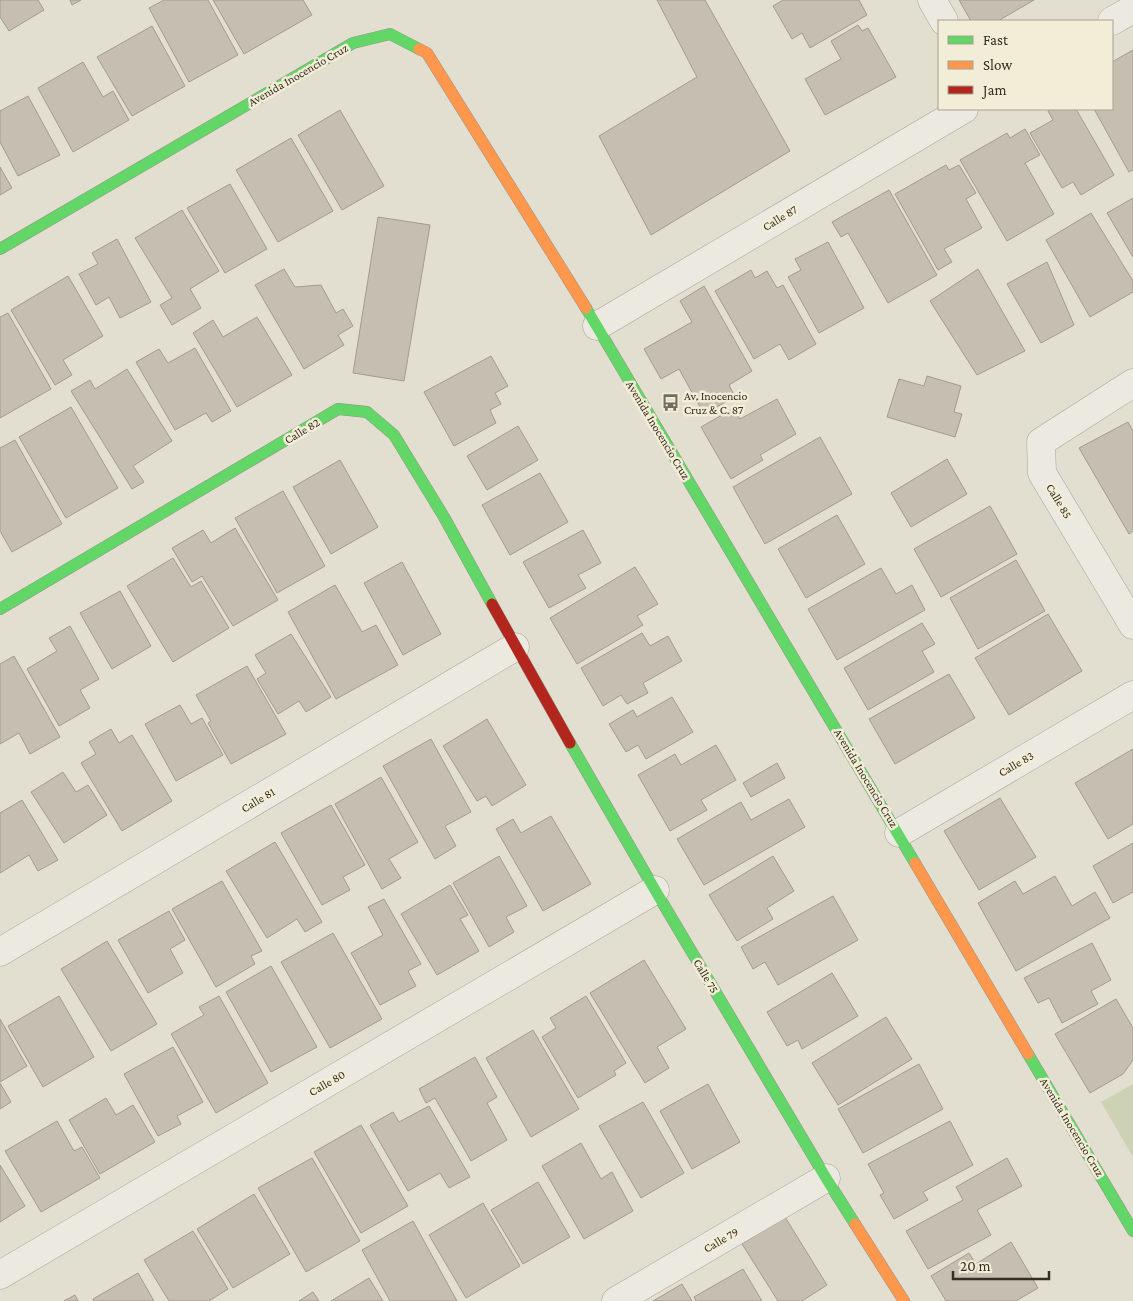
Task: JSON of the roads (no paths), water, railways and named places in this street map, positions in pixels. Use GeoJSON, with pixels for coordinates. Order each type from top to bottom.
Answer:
{"type":"FeatureCollection","features":[{"type":"Feature","properties":{"kind":"street"},"geometry":{"type":"LineString","coordinates":[[932,0],[943,20]]}},
{"type":"Feature","properties":{"kind":"street"},"geometry":{"type":"LineString","coordinates":[[1113,21],[1133,9]]}},
{"type":"Feature","properties":{"kind":"street","name":"Avenida Inocencio Cruz"},"geometry":{"type":"LineString","coordinates":[[0,249],[352,43],[390,34],[427,53],[597,326],[1133,1230]]}},
{"type":"Feature","properties":{"kind":"street","name":"Calle 87"},"geometry":{"type":"LineString","coordinates":[[597,326],[962,110]]}},
{"type":"Feature","properties":{"kind":"street","name":"Calle 85"},"geometry":{"type":"LineString","coordinates":[[1133,383],[1040,442],[1042,473],[1133,625]]}},
{"type":"Feature","properties":{"kind":"street","name":"Calle 82"},"geometry":{"type":"LineString","coordinates":[[0,609],[338,410],[367,412],[394,436],[444,517],[515,647]]}},
{"type":"Feature","properties":{"kind":"street","name":"Calle 75"},"geometry":{"type":"LineString","coordinates":[[515,647],[655,890],[826,1178],[904,1301]]}},
{"type":"Feature","properties":{"kind":"street","name":"Calle 81"},"geometry":{"type":"LineString","coordinates":[[0,952],[515,647]]}},
{"type":"Feature","properties":{"kind":"street","name":"Calle 83"},"geometry":{"type":"LineString","coordinates":[[899,833],[1133,695]]}},
{"type":"Feature","properties":{"kind":"street","name":"Calle 80"},"geometry":{"type":"LineString","coordinates":[[0,1275],[655,890]]}},
{"type":"Feature","properties":{"kind":"street","name":"Calle 79"},"geometry":{"type":"LineString","coordinates":[[616,1301],[826,1178]]}},
{"type":"Feature","properties":{"kind":"place","name":"Av. Inocencio Cruz & C. 87"},"geometry":{"type":"Point","coordinates":[670,403]}}]}
